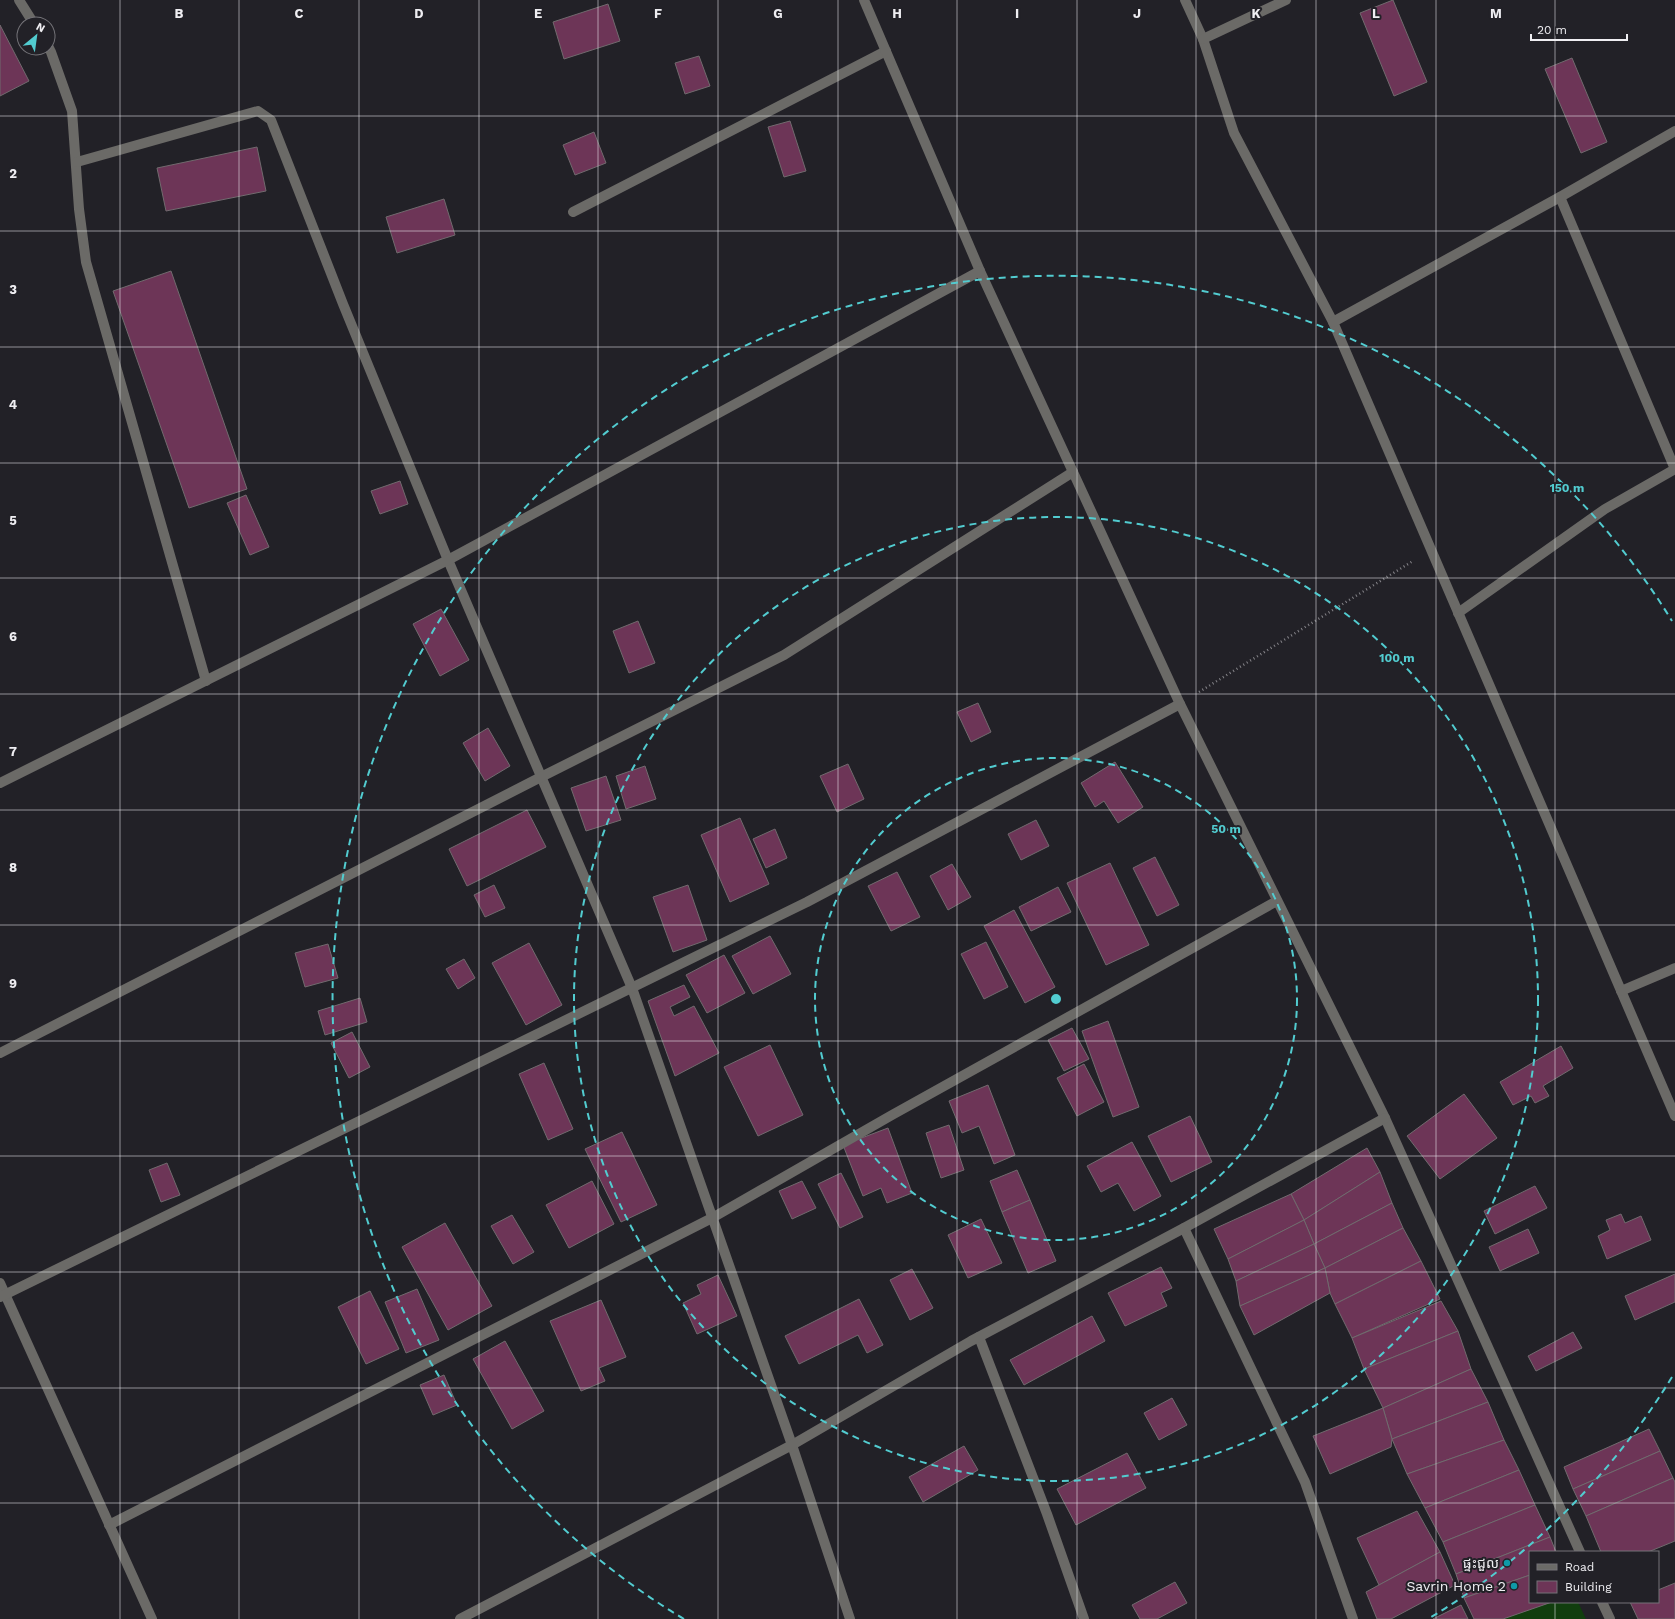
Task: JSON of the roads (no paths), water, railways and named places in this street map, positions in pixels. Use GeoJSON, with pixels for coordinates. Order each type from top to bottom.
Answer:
{"type":"FeatureCollection","features":[{"type":"Feature","properties":{"kind":"street"},"geometry":{"type":"LineString","coordinates":[[19,0],[29,16]]}},
{"type":"Feature","properties":{"kind":"street"},"geometry":{"type":"LineString","coordinates":[[864,0],[980,271],[1180,704],[1385,1118],[1580,1551]]}},
{"type":"Feature","properties":{"kind":"street"},"geometry":{"type":"LineString","coordinates":[[1185,0],[1203,39],[1234,133],[1333,322],[1675,1116]]}},
{"type":"Feature","properties":{"kind":"street"},"geometry":{"type":"LineString","coordinates":[[1203,39],[1286,0]]}},
{"type":"Feature","properties":{"kind":"street"},"geometry":{"type":"LineString","coordinates":[[573,212],[886,51]]}},
{"type":"Feature","properties":{"kind":"street"},"geometry":{"type":"LineString","coordinates":[[52,56],[72,111],[77,162],[79,209],[86,262],[206,680]]}},
{"type":"Feature","properties":{"kind":"street"},"geometry":{"type":"LineString","coordinates":[[77,162],[258,111],[271,120],[342,304],[448,560],[632,988],[792,1445],[850,1619]]}},
{"type":"Feature","properties":{"kind":"street"},"geometry":{"type":"LineString","coordinates":[[1333,322],[1560,197],[1675,131]]}},
{"type":"Feature","properties":{"kind":"street"},"geometry":{"type":"LineString","coordinates":[[1458,613],[1605,509],[1675,469],[1560,197]]}},
{"type":"Feature","properties":{"kind":"street"},"geometry":{"type":"LineString","coordinates":[[0,783],[448,560],[980,271]]}},
{"type":"Feature","properties":{"kind":"street"},"geometry":{"type":"LineString","coordinates":[[0,1053],[541,777],[784,655],[1073,472]]}},
{"type":"Feature","properties":{"kind":"street"},"geometry":{"type":"LineString","coordinates":[[2,1296],[807,902],[1180,704]]}},
{"type":"Feature","properties":{"kind":"street"},"geometry":{"type":"LineString","coordinates":[[109,1525],[712,1218],[892,1115],[1278,901]]}},
{"type":"Feature","properties":{"kind":"street"},"geometry":{"type":"LineString","coordinates":[[1621,992],[1675,968]]}},
{"type":"Feature","properties":{"kind":"street"},"geometry":{"type":"LineString","coordinates":[[460,1619],[792,1445],[979,1337],[1184,1228],[1385,1118]]}},
{"type":"Feature","properties":{"kind":"street"},"geometry":{"type":"LineString","coordinates":[[1184,1228],[1305,1482],[1353,1619]]}},
{"type":"Feature","properties":{"kind":"street"},"geometry":{"type":"LineString","coordinates":[[0,1283],[2,1296],[152,1619]]}},
{"type":"Feature","properties":{"kind":"street"},"geometry":{"type":"LineString","coordinates":[[979,1337],[1047,1514],[1084,1619]]}},
{"type":"Feature","properties":{"kind":"street"},"geometry":{"type":"LineString","coordinates":[[1602,1603],[1610,1619]]}},
{"type":"Feature","properties":{"kind":"place","name":"ផ្ទះជួល"},"geometry":{"type":"Point","coordinates":[1507,1563]}},
{"type":"Feature","properties":{"kind":"place","name":"Savrin Home 2"},"geometry":{"type":"Point","coordinates":[1514,1586]}}]}
